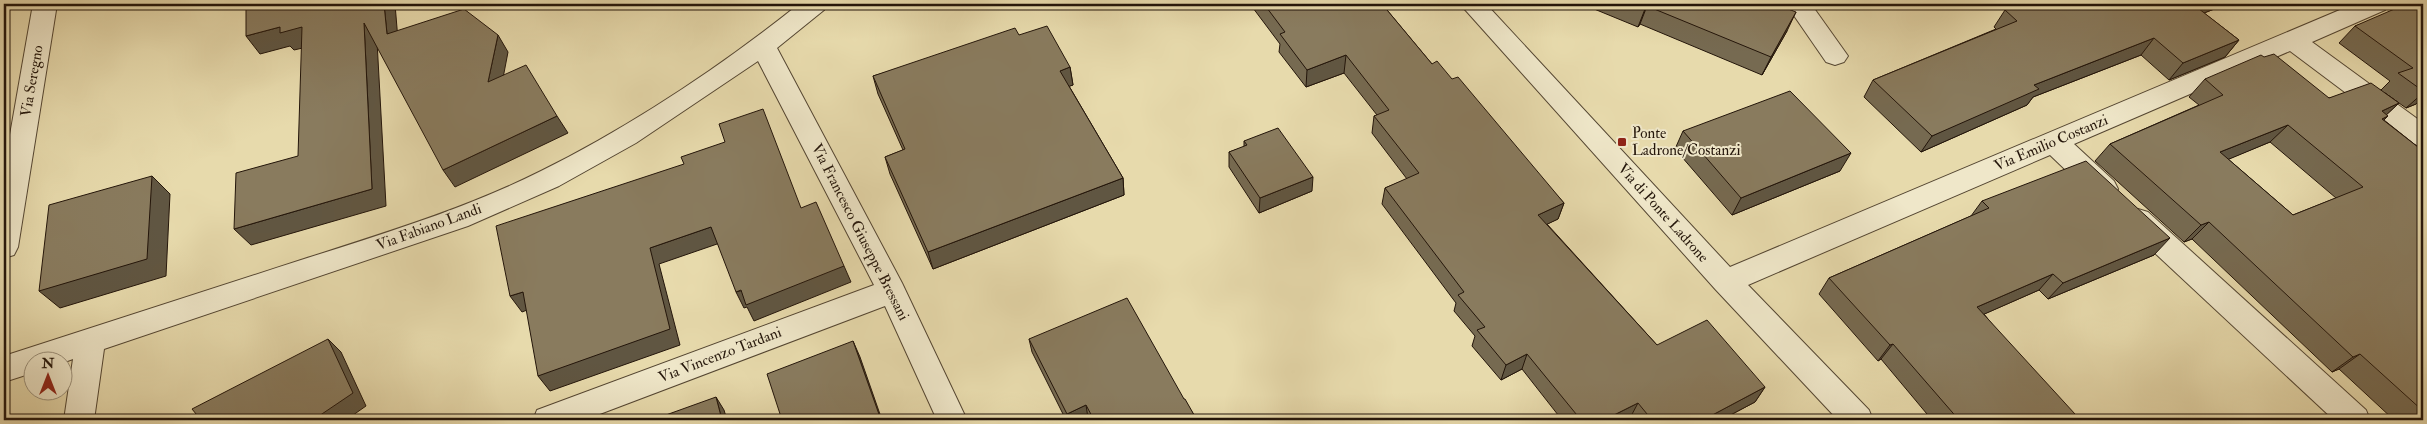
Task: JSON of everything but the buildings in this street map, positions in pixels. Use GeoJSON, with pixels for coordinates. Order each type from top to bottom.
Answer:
{"type":"FeatureCollection","features":[{"type":"Feature","properties":{"kind":"street","name":"Via Seregno"},"geometry":{"type":"LineString","coordinates":[[4,247],[45,4]]}},
{"type":"Feature","properties":{"kind":"street","name":"Via Fabiano Landi"},"geometry":{"type":"LineString","coordinates":[[4,369],[90,342],[458,218],[549,179],[627,136],[763,46],[815,4]]}},
{"type":"Feature","properties":{"kind":"street","name":"Via di Ponte Ladrone"},"geometry":{"type":"LineString","coordinates":[[1472,4],[1726,282],[1858,420]]}},
{"type":"Feature","properties":{"kind":"street"},"geometry":{"type":"LineString","coordinates":[[1798,4],[1835,56]]}},
{"type":"Feature","properties":{"kind":"street","name":"Via Emilio Costanzi"},"geometry":{"type":"LineString","coordinates":[[1726,282],[2376,4]]}},
{"type":"Feature","properties":{"kind":"street"},"geometry":{"type":"LineString","coordinates":[[2292,40],[2423,137]]}},
{"type":"Feature","properties":{"kind":"street","name":"Via Francesco Giuseppe Bressani"},"geometry":{"type":"LineString","coordinates":[[763,46],[892,290],[952,420]]}},
{"type":"Feature","properties":{"kind":"street"},"geometry":{"type":"LineString","coordinates":[[2054,142],[2355,420]]}},
{"type":"Feature","properties":{"kind":"street","name":"Via Vincenzo Tardani"},"geometry":{"type":"LineString","coordinates":[[548,420],[892,290]]}},
{"type":"Feature","properties":{"kind":"street"},"geometry":{"type":"LineString","coordinates":[[79,420],[90,342]]}},
{"type":"Feature","properties":{"kind":"place","name":"Ponte Ladrone/Costanzi"},"geometry":{"type":"Point","coordinates":[1622,142]}}]}
